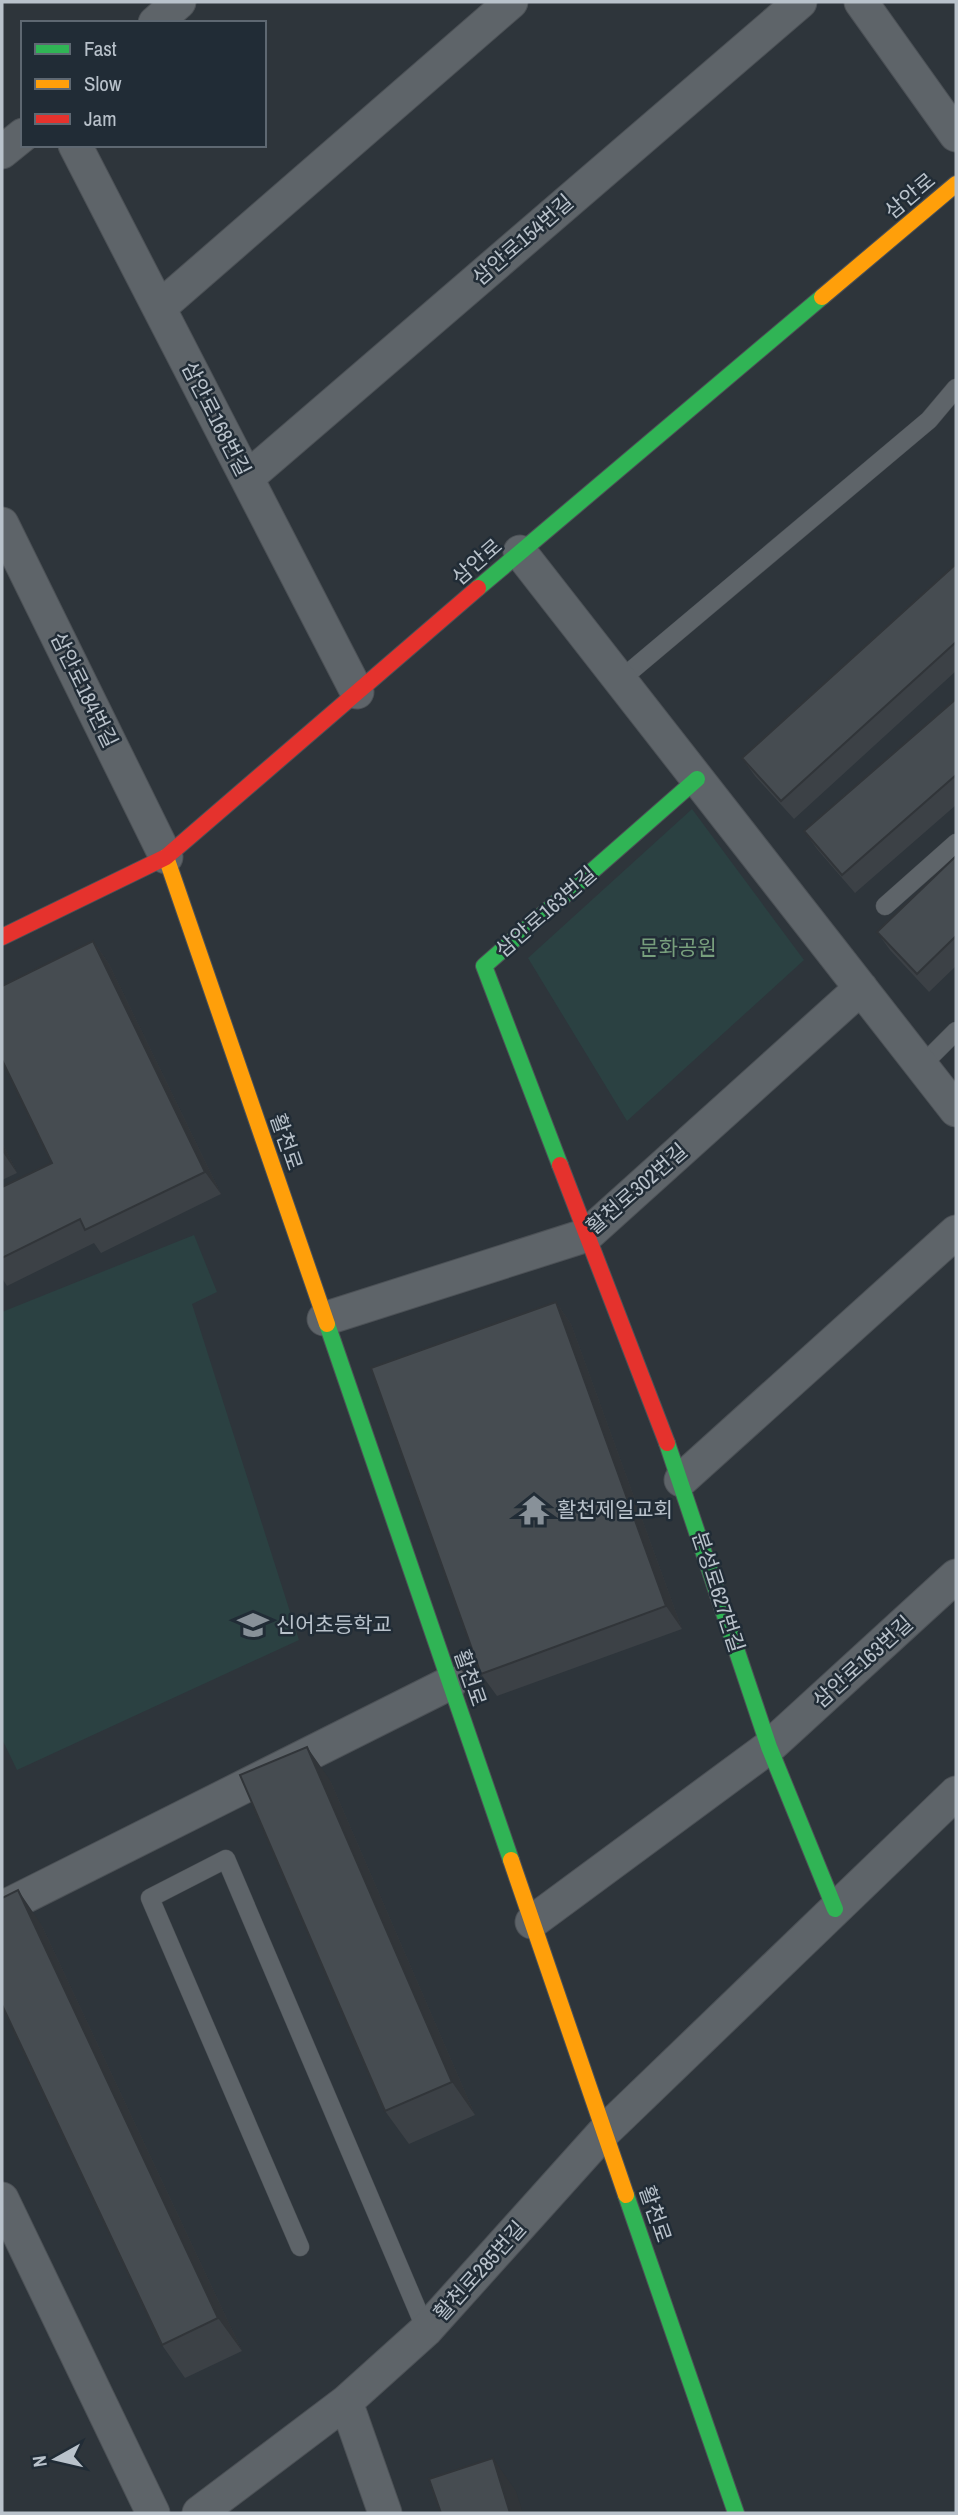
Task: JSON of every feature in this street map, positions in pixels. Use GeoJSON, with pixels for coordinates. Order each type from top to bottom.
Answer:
{"type":"FeatureCollection","features":[{"type":"Feature","properties":{"kind":"street"},"geometry":{"type":"LineString","coordinates":[[157,21],[179,2]]}},
{"type":"Feature","properties":{"kind":"street"},"geometry":{"type":"LineString","coordinates":[[159,308],[511,2]]}},
{"type":"Feature","properties":{"kind":"street","name":"삼안로154번길"},"geometry":{"type":"LineString","coordinates":[[247,478],[800,2]]}},
{"type":"Feature","properties":{"kind":"street"},"geometry":{"type":"LineString","coordinates":[[861,2],[956,135]]}},
{"type":"Feature","properties":{"kind":"street"},"geometry":{"type":"LineString","coordinates":[[2,152],[21,137]]}},
{"type":"Feature","properties":{"kind":"street","name":"삼안로168번길"},"geometry":{"type":"LineString","coordinates":[[76,147],[358,692]]}},
{"type":"Feature","properties":{"kind":"street","name":"삼안로"},"geometry":{"type":"LineString","coordinates":[[2,937],[166,856],[520,552],[956,184]]}},
{"type":"Feature","properties":{"kind":"street","name":"삼안로184번길"},"geometry":{"type":"LineString","coordinates":[[2,524],[166,856]]}},
{"type":"Feature","properties":{"kind":"street"},"geometry":{"type":"LineString","coordinates":[[520,552],[956,1110]]}},
{"type":"Feature","properties":{"kind":"street","name":"삼안로163번길"},"geometry":{"type":"LineString","coordinates":[[587,1235],[484,966],[698,779]]}},
{"type":"Feature","properties":{"kind":"street","name":"활천로"},"geometry":{"type":"LineString","coordinates":[[166,856],[736,2513]]}},
{"type":"Feature","properties":{"kind":"street","name":"활천로302번길"},"geometry":{"type":"LineString","coordinates":[[324,1319],[587,1235],[861,988]]}},
{"type":"Feature","properties":{"kind":"street"},"geometry":{"type":"LineString","coordinates":[[681,1480],[956,1232]]}},
{"type":"Feature","properties":{"kind":"street","name":"분성로627번길"},"geometry":{"type":"LineString","coordinates":[[587,1235],[681,1480],[769,1747],[835,1909]]}},
{"type":"Feature","properties":{"kind":"street","name":"삼안로163번길"},"geometry":{"type":"LineString","coordinates":[[532,1922],[769,1747],[956,1576]]}},
{"type":"Feature","properties":{"kind":"street"},"geometry":{"type":"LineString","coordinates":[[2,1908],[450,1683]]}},
{"type":"Feature","properties":{"kind":"street"},"geometry":{"type":"LineString","coordinates":[[604,2131],[956,1793]]}},
{"type":"Feature","properties":{"kind":"street","name":"활천로285번길"},"geometry":{"type":"LineString","coordinates":[[198,2513],[346,2402],[426,2330],[604,2131]]}},
{"type":"Feature","properties":{"kind":"street"},"geometry":{"type":"LineString","coordinates":[[2,2199],[153,2513]]}},
{"type":"Feature","properties":{"kind":"street"},"geometry":{"type":"LineString","coordinates":[[346,2402],[385,2513]]}},
{"type":"Feature","properties":{"kind":"lane"},"geometry":{"type":"LineString","coordinates":[[620,680],[929,419],[956,388]]}},
{"type":"Feature","properties":{"kind":"lane"},"geometry":{"type":"LineString","coordinates":[[885,906],[956,844]]}},
{"type":"Feature","properties":{"kind":"lane"},"geometry":{"type":"LineString","coordinates":[[921,1066],[956,1031]]}},
{"type":"Feature","properties":{"kind":"lane"},"geometry":{"type":"LineString","coordinates":[[300,2247],[150,1898],[226,1859],[426,2330]]}},
{"type":"Feature","properties":{"kind":"green space","name":"문화공원"},"geometry":{"type":"Polygon","coordinates":[[[692,809],[804,960],[627,1121],[528,958],[692,809]]]}},
{"type":"Feature","properties":{"kind":"green space"},"geometry":{"type":"Polygon","coordinates":[[[194,1235],[217,1292],[192,1304],[299,1640],[17,1770],[2,1739],[2,1312],[194,1235]]]}},
{"type":"Feature","properties":{"kind":"building"},"geometry":{"type":"Polygon","coordinates":[[[956,564],[956,642],[781,801],[742,758],[956,564]]]}},
{"type":"Feature","properties":{"kind":"building"},"geometry":{"type":"Polygon","coordinates":[[[956,699],[956,775],[842,875],[804,831],[956,699]]]}},
{"type":"Feature","properties":{"kind":"building"},"geometry":{"type":"Polygon","coordinates":[[[956,856],[956,936],[917,974],[877,932],[956,856]]]}},
{"type":"Feature","properties":{"kind":"building"},"geometry":{"type":"Polygon","coordinates":[[[93,941],[205,1172],[85,1230],[80,1219],[2,1258],[2,1187],[52,1163],[2,1060],[2,986],[93,941]]]}},
{"type":"Feature","properties":{"kind":"building","name":"활천제일교회"},"geometry":{"type":"Polygon","coordinates":[[[556,1302],[666,1606],[481,1674],[371,1368],[556,1302]]]}},
{"type":"Feature","properties":{"kind":"building"},"geometry":{"type":"Polygon","coordinates":[[[307,1747],[452,2082],[385,2111],[240,1775],[307,1747]]]}},
{"type":"Feature","properties":{"kind":"building"},"geometry":{"type":"Polygon","coordinates":[[[18,1890],[218,2318],[162,2345],[2,2005],[2,1898],[18,1890]]]}},
{"type":"Feature","properties":{"kind":"building"},"geometry":{"type":"Polygon","coordinates":[[[493,2458],[510,2513],[441,2513],[429,2479],[493,2458]]]}},
{"type":"Feature","properties":{"kind":"traffic: fast"},"geometry":{"type":"LineString","coordinates":[[478,588],[822,297]]}},
{"type":"Feature","properties":{"kind":"traffic: fast"},"geometry":{"type":"LineString","coordinates":[[560,1165],[484,966],[697,779]]}},
{"type":"Feature","properties":{"kind":"traffic: fast"},"geometry":{"type":"LineString","coordinates":[[327,1324],[511,1860]]}},
{"type":"Feature","properties":{"kind":"traffic: fast"},"geometry":{"type":"LineString","coordinates":[[667,1443],[769,1747],[835,1909]]}},
{"type":"Feature","properties":{"kind":"traffic: fast"},"geometry":{"type":"LineString","coordinates":[[626,2195],[736,2513]]}},
{"type":"Feature","properties":{"kind":"traffic: slow"},"geometry":{"type":"LineString","coordinates":[[822,297],[956,184]]}},
{"type":"Feature","properties":{"kind":"traffic: slow"},"geometry":{"type":"LineString","coordinates":[[166,857],[327,1324]]}},
{"type":"Feature","properties":{"kind":"traffic: slow"},"geometry":{"type":"LineString","coordinates":[[511,1860],[626,2195]]}},
{"type":"Feature","properties":{"kind":"traffic: jam"},"geometry":{"type":"LineString","coordinates":[[2,937],[166,857],[478,588]]}},
{"type":"Feature","properties":{"kind":"traffic: jam"},"geometry":{"type":"LineString","coordinates":[[560,1165],[667,1443]]}},
{"type":"Feature","properties":{"kind":"place","name":"활천제일교회"},"geometry":{"type":"Point","coordinates":[534,1510]}},
{"type":"Feature","properties":{"kind":"place","name":"신어초등학교"},"geometry":{"type":"Point","coordinates":[253,1625]}}]}
